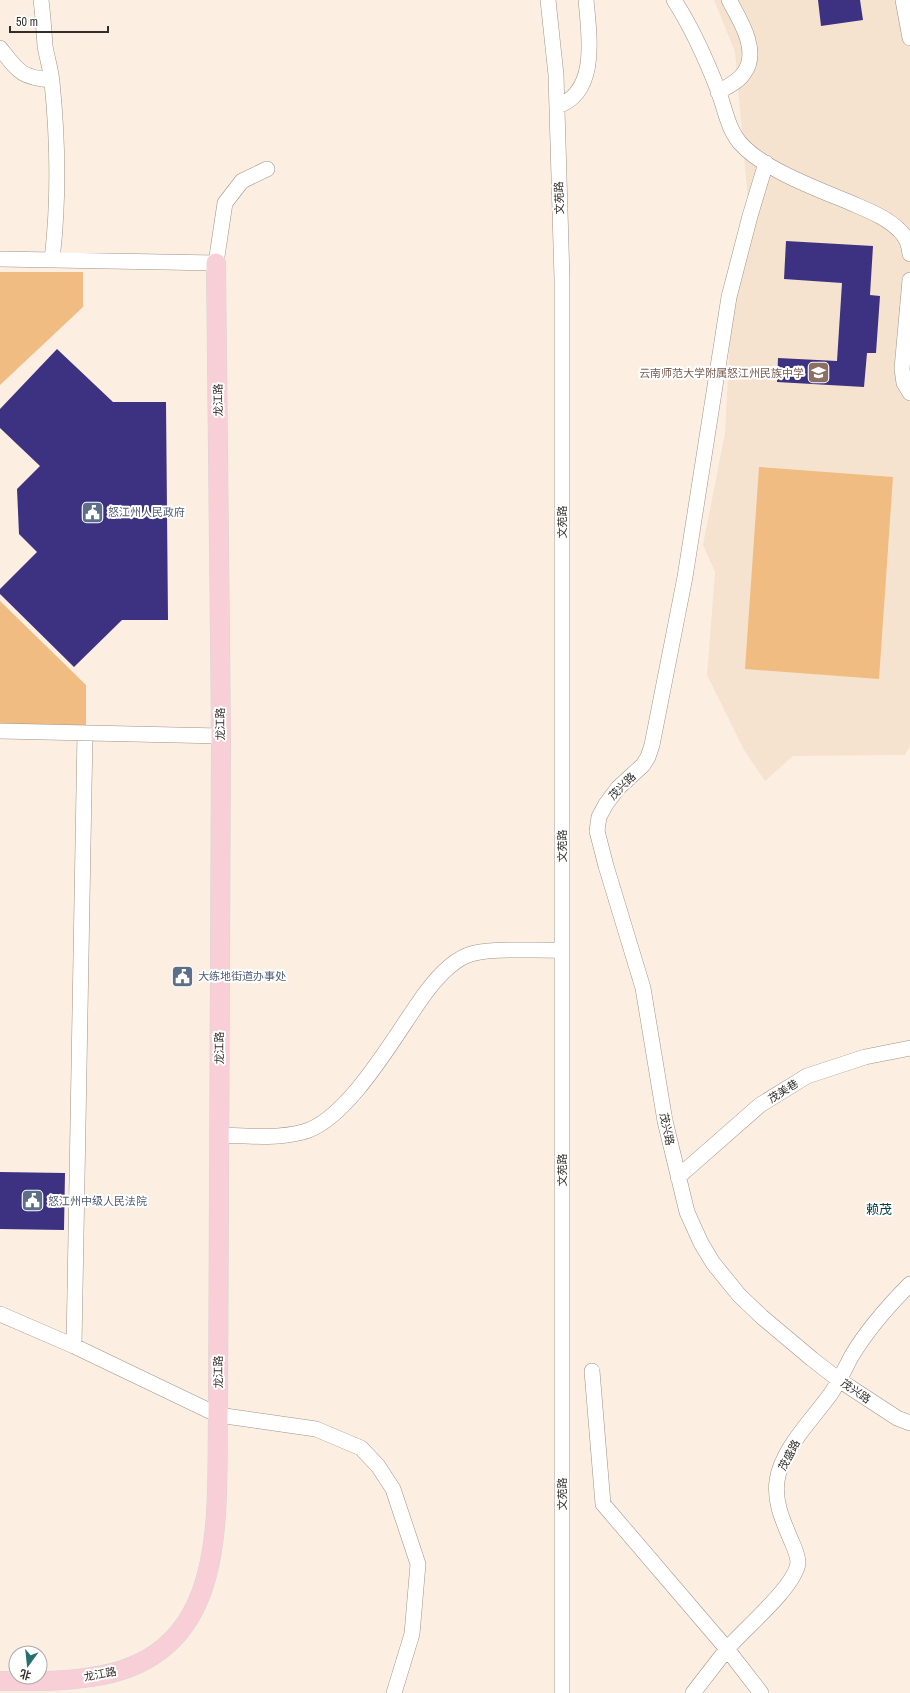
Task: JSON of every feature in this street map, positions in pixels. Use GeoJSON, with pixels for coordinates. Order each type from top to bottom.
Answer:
{"type":"FeatureCollection","features":[{"type":"Feature","properties":{"kind":"main road","name":"龙江路"},"geometry":{"type":"LineString","coordinates":[[0,1681],[56,1681],[92,1677],[125,1669],[154,1656],[173,1640],[190,1616],[203,1590],[212,1557],[216,1523],[218,1415],[219,1135],[220,736],[216,262]]}},
{"type":"Feature","properties":{"kind":"street"},"geometry":{"type":"LineString","coordinates":[[41,0],[46,47],[52,80],[56,131],[56,228],[52,260]]}},
{"type":"Feature","properties":{"kind":"street","name":"文苑路"},"geometry":{"type":"LineString","coordinates":[[548,0],[556,75],[562,279],[562,1693]]}},
{"type":"Feature","properties":{"kind":"street"},"geometry":{"type":"LineString","coordinates":[[556,106],[564,104],[572,99],[579,92],[584,82],[587,69],[588,52],[586,0]]}},
{"type":"Feature","properties":{"kind":"street"},"geometry":{"type":"LineString","coordinates":[[674,0],[695,37],[734,134],[740,144],[750,153],[766,163],[894,225],[904,236],[910,254]]}},
{"type":"Feature","properties":{"kind":"street"},"geometry":{"type":"LineString","coordinates":[[718,92],[744,74],[750,57],[746,36],[729,0]]}},
{"type":"Feature","properties":{"kind":"street"},"geometry":{"type":"LineString","coordinates":[[903,0],[910,38]]}},
{"type":"Feature","properties":{"kind":"street"},"geometry":{"type":"LineString","coordinates":[[0,48],[20,72],[37,79],[52,80]]}},
{"type":"Feature","properties":{"kind":"street","name":"茂兴路"},"geometry":{"type":"LineString","coordinates":[[766,163],[729,297],[685,577],[652,745],[648,757],[638,771],[618,788],[606,804],[599,817],[597,831],[606,866],[643,988],[665,1122],[683,1198],[692,1225],[701,1243],[725,1278],[762,1317],[839,1380],[897,1418],[910,1423]]}},
{"type":"Feature","properties":{"kind":"street"},"geometry":{"type":"LineString","coordinates":[[0,259],[216,262],[225,203],[242,181],[267,169]]}},
{"type":"Feature","properties":{"kind":"street"},"geometry":{"type":"LineString","coordinates":[[910,280],[902,369],[904,383],[910,393]]}},
{"type":"Feature","properties":{"kind":"street"},"geometry":{"type":"LineString","coordinates":[[0,731],[220,736]]}},
{"type":"Feature","properties":{"kind":"street"},"geometry":{"type":"LineString","coordinates":[[74,1346],[85,733]]}},
{"type":"Feature","properties":{"kind":"street"},"geometry":{"type":"LineString","coordinates":[[219,1135],[280,1137],[305,1132],[325,1122],[340,1108],[372,1071],[426,992],[451,965],[468,955],[483,951],[562,950]]}},
{"type":"Feature","properties":{"kind":"street","name":"茂美巷"},"geometry":{"type":"LineString","coordinates":[[678,1177],[760,1105],[807,1076],[865,1057],[910,1048]]}},
{"type":"Feature","properties":{"kind":"street","name":"茂盛路"},"geometry":{"type":"LineString","coordinates":[[693,1693],[727,1649],[780,1594],[795,1572],[798,1561],[797,1554],[778,1505],[777,1481],[779,1471],[790,1448],[839,1380],[851,1358],[877,1320],[910,1284]]}},
{"type":"Feature","properties":{"kind":"street"},"geometry":{"type":"LineString","coordinates":[[0,1314],[74,1346],[218,1415],[316,1429],[361,1448],[378,1466],[393,1489],[418,1564],[412,1634],[394,1693]]}},
{"type":"Feature","properties":{"kind":"street"},"geometry":{"type":"LineString","coordinates":[[592,1371],[603,1504],[727,1649],[760,1693]]}},
{"type":"Feature","properties":{"kind":"shaded area","name":"云南师范大学附属怒江州民族中学"},"geometry":{"type":"Polygon","coordinates":[[[714,0],[910,0],[910,746],[905,755],[793,756],[765,781],[744,750],[707,675],[715,572],[703,545],[725,433],[731,313],[750,225],[735,52],[714,0]]]}},
{"type":"Feature","properties":{"kind":"shaded area"},"geometry":{"type":"Polygon","coordinates":[[[0,272],[83,272],[83,307],[0,385],[0,272]]]}},
{"type":"Feature","properties":{"kind":"shaded area"},"geometry":{"type":"Polygon","coordinates":[[[759,467],[893,477],[879,679],[745,669],[759,467]]]}},
{"type":"Feature","properties":{"kind":"shaded area"},"geometry":{"type":"Polygon","coordinates":[[[0,601],[86,685],[86,728],[0,728],[0,601]]]}},
{"type":"Feature","properties":{"kind":"building"},"geometry":{"type":"Polygon","coordinates":[[[818,0],[860,0],[863,20],[821,26],[818,0]]]}},
{"type":"Feature","properties":{"kind":"building"},"geometry":{"type":"Polygon","coordinates":[[[786,241],[873,246],[870,295],[880,296],[876,353],[867,353],[864,387],[777,382],[778,358],[837,361],[842,283],[784,279],[786,241]]]}},
{"type":"Feature","properties":{"kind":"building","name":"怒江州人民政府"},"geometry":{"type":"Polygon","coordinates":[[[57,349],[113,402],[166,402],[168,620],[122,620],[74,667],[0,594],[0,589],[37,552],[19,534],[17,489],[40,466],[0,428],[0,409],[57,349]]]}},
{"type":"Feature","properties":{"kind":"building","name":"怒江州中级人民法院"},"geometry":{"type":"Polygon","coordinates":[[[0,1172],[65,1173],[64,1230],[0,1229],[0,1172]]]}},
{"type":"Feature","properties":{"kind":"place","name":"云南师范大学附属怒江州民族中学"},"geometry":{"type":"Point","coordinates":[819,373]}},
{"type":"Feature","properties":{"kind":"place","name":"怒江州人民政府"},"geometry":{"type":"Point","coordinates":[93,512]}},
{"type":"Feature","properties":{"kind":"place","name":"大练地街道办事处"},"geometry":{"type":"Point","coordinates":[183,976]}},
{"type":"Feature","properties":{"kind":"place","name":"怒江州中级人民法院"},"geometry":{"type":"Point","coordinates":[32,1201]}},
{"type":"Feature","properties":{"kind":"district","name":"赖茂"},"geometry":{"type":"Point","coordinates":[879,1209]}}]}
